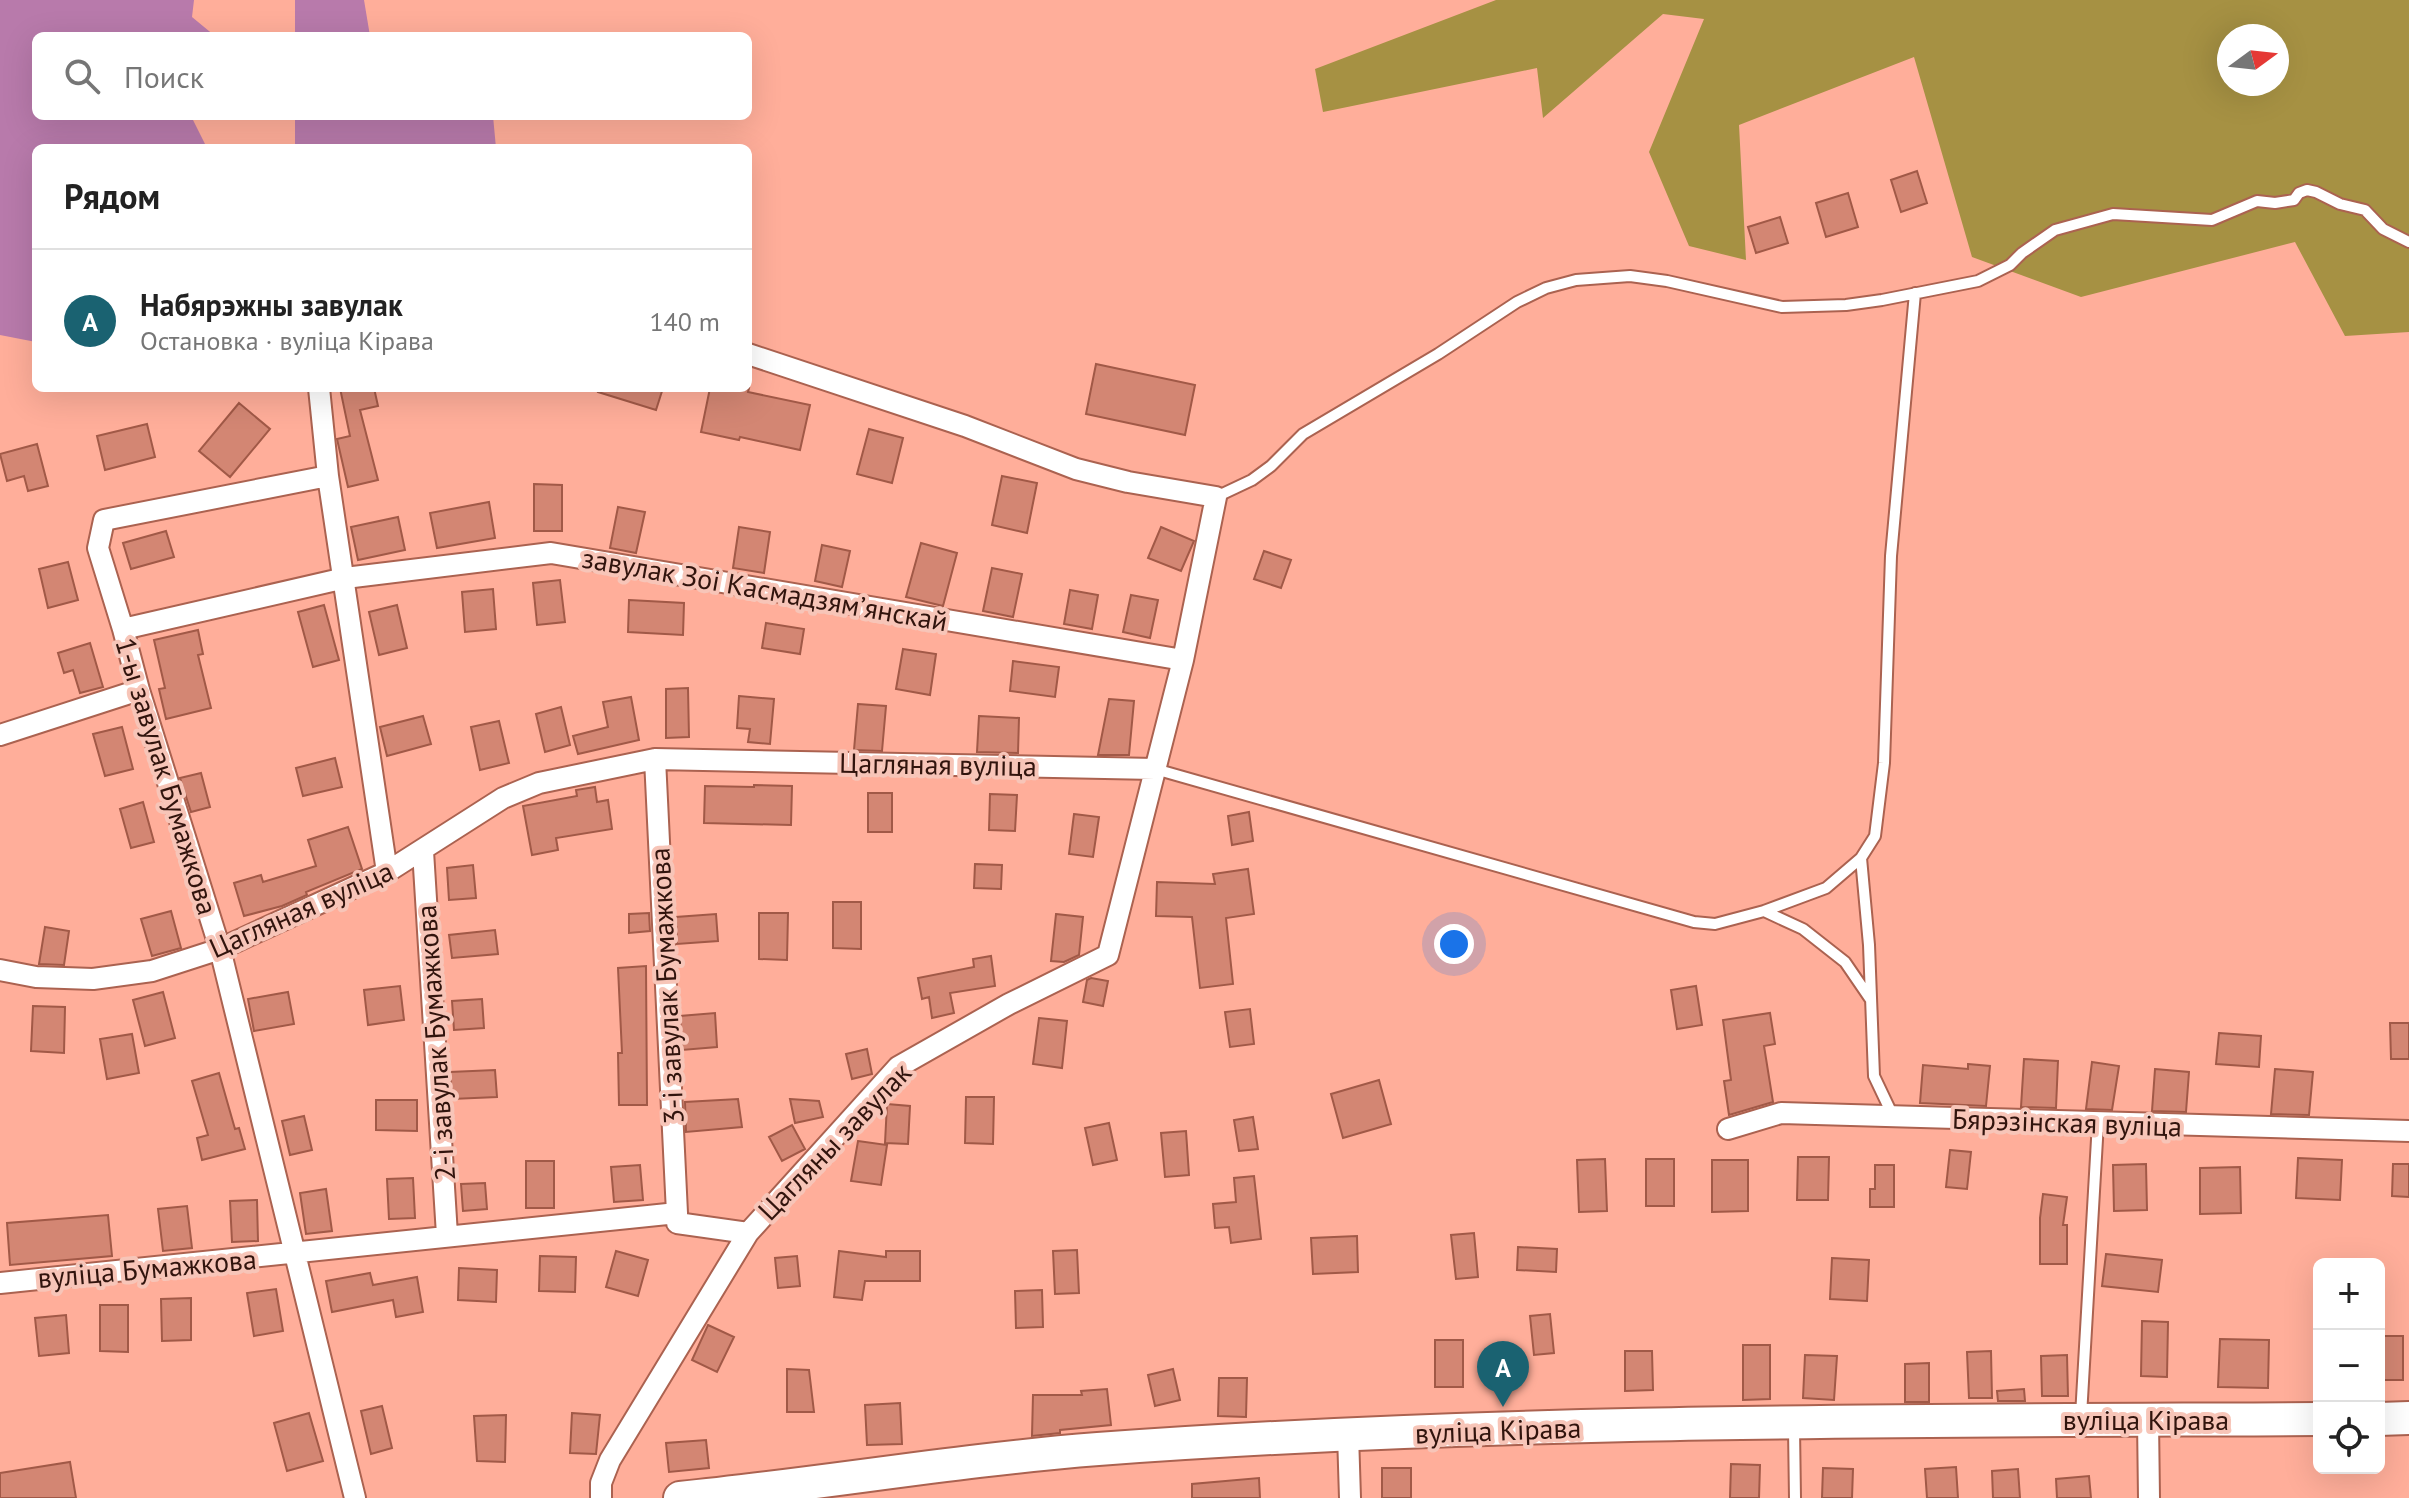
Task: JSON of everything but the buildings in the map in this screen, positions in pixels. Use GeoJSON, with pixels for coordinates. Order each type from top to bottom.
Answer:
{"type":"FeatureCollection","features":[{"type":"Feature","properties":{"kind":"main road"},"geometry":{"type":"LineString","coordinates":[[2385,1419],[2409,1418]]}},
{"type":"Feature","properties":{"kind":"main road","name":"вуліца Кірава"},"geometry":{"type":"LineString","coordinates":[[680,1498],[1079,1451],[1348,1434],[1793,1422],[2313,1419]]}},
{"type":"Feature","properties":{"kind":"street"},"geometry":{"type":"LineString","coordinates":[[752,355],[965,426],[1085,472],[1216,497],[1183,660],[1155,769]]}},
{"type":"Feature","properties":{"kind":"street"},"geometry":{"type":"LineString","coordinates":[[319,392],[328,476],[387,872]]}},
{"type":"Feature","properties":{"kind":"street","name":"1-ы завулак Бумажкова"},"geometry":{"type":"LineString","coordinates":[[328,476],[104,520],[98,548],[220,949],[355,1498]]}},
{"type":"Feature","properties":{"kind":"street","name":"завулак Зоі Касмадзямʼянскай"},"geometry":{"type":"LineString","coordinates":[[123,629],[345,578],[551,553],[1183,660]]}},
{"type":"Feature","properties":{"kind":"street"},"geometry":{"type":"LineString","coordinates":[[0,735],[139,690]]}},
{"type":"Feature","properties":{"kind":"street","name":"Цагляная вуліца"},"geometry":{"type":"LineString","coordinates":[[0,970],[36,977],[93,979],[152,971],[220,949],[387,872],[503,798],[539,783],[655,759],[1155,769]]}},
{"type":"Feature","properties":{"kind":"street","name":"3-і завулак Бумажкова"},"geometry":{"type":"LineString","coordinates":[[655,759],[677,1213]]}},
{"type":"Feature","properties":{"kind":"street","name":"Цагляны завулак"},"geometry":{"type":"LineString","coordinates":[[601,1498],[601,1483],[610,1460],[748,1233],[898,1067],[1009,1004],[1108,955],[1155,769]]}},
{"type":"Feature","properties":{"kind":"street","name":"2-і завулак Бумажкова"},"geometry":{"type":"LineString","coordinates":[[423,851],[447,1235]]}},
{"type":"Feature","properties":{"kind":"street","name":"Бярэзінская вуліца"},"geometry":{"type":"LineString","coordinates":[[1728,1129],[1781,1113],[2409,1131]]}},
{"type":"Feature","properties":{"kind":"street"},"geometry":{"type":"LineString","coordinates":[[295,1254],[447,1235],[677,1213],[677,1223],[748,1233]]}},
{"type":"Feature","properties":{"kind":"street","name":"вуліца Бумажкова"},"geometry":{"type":"LineString","coordinates":[[0,1283],[295,1254]]}},
{"type":"Feature","properties":{"kind":"street"},"geometry":{"type":"LineString","coordinates":[[2148,1420],[2149,1498]]}},
{"type":"Feature","properties":{"kind":"street"},"geometry":{"type":"LineString","coordinates":[[1348,1434],[1350,1498]]}},
{"type":"Feature","properties":{"kind":"lane"},"geometry":{"type":"LineString","coordinates":[[1216,497],[1252,480],[1303,434],[1438,354],[1517,302],[1546,288],[1595,277],[1630,276],[1782,307],[1846,305],[1950,288],[1999,272],[2044,236],[2066,225],[2113,214],[2212,220],[2257,201],[2275,203],[2294,200],[2299,193],[2307,190],[2333,202],[2365,210],[2383,229],[2409,242]]}},
{"type":"Feature","properties":{"kind":"lane"},"geometry":{"type":"LineString","coordinates":[[1155,769],[1694,922],[1715,924],[1764,911],[1826,888],[1861,858],[1875,836],[1884,763],[1891,556],[1915,293]]}},
{"type":"Feature","properties":{"kind":"lane"},"geometry":{"type":"LineString","coordinates":[[1861,858],[1874,1076],[1893,1116]]}},
{"type":"Feature","properties":{"kind":"lane"},"geometry":{"type":"LineString","coordinates":[[1764,911],[1803,929],[1845,962],[1871,1000]]}},
{"type":"Feature","properties":{"kind":"lane"},"geometry":{"type":"LineString","coordinates":[[2081,1419],[2098,1122]]}},
{"type":"Feature","properties":{"kind":"lane"},"geometry":{"type":"LineString","coordinates":[[1793,1422],[1795,1498]]}},
{"type":"Feature","properties":{"kind":"shaded area"},"geometry":{"type":"Polygon","coordinates":[[[0,0],[194,0],[192,17],[210,32],[32,32],[32,120],[193,120],[205,144],[32,144],[32,341],[0,335],[0,0]]]}},
{"type":"Feature","properties":{"kind":"shaded area"},"geometry":{"type":"Polygon","coordinates":[[[295,0],[364,0],[369,32],[295,32],[295,0]]]}},
{"type":"Feature","properties":{"kind":"shaded area"},"geometry":{"type":"Polygon","coordinates":[[[1496,0],[2409,0],[2409,332],[2345,336],[2295,242],[2081,297],[1972,257],[1914,57],[1739,125],[1746,260],[1689,246],[1649,152],[1704,19],[1663,14],[1543,118],[1537,68],[1323,112],[1315,69],[1496,0]]]}},
{"type":"Feature","properties":{"kind":"shaded area"},"geometry":{"type":"Polygon","coordinates":[[[295,120],[493,120],[496,144],[295,144],[295,120]]]}},
{"type":"Feature","properties":{"kind":"place","name":"Набярэжны завулак"},"geometry":{"type":"Point","coordinates":[1503,1407]}}]}
